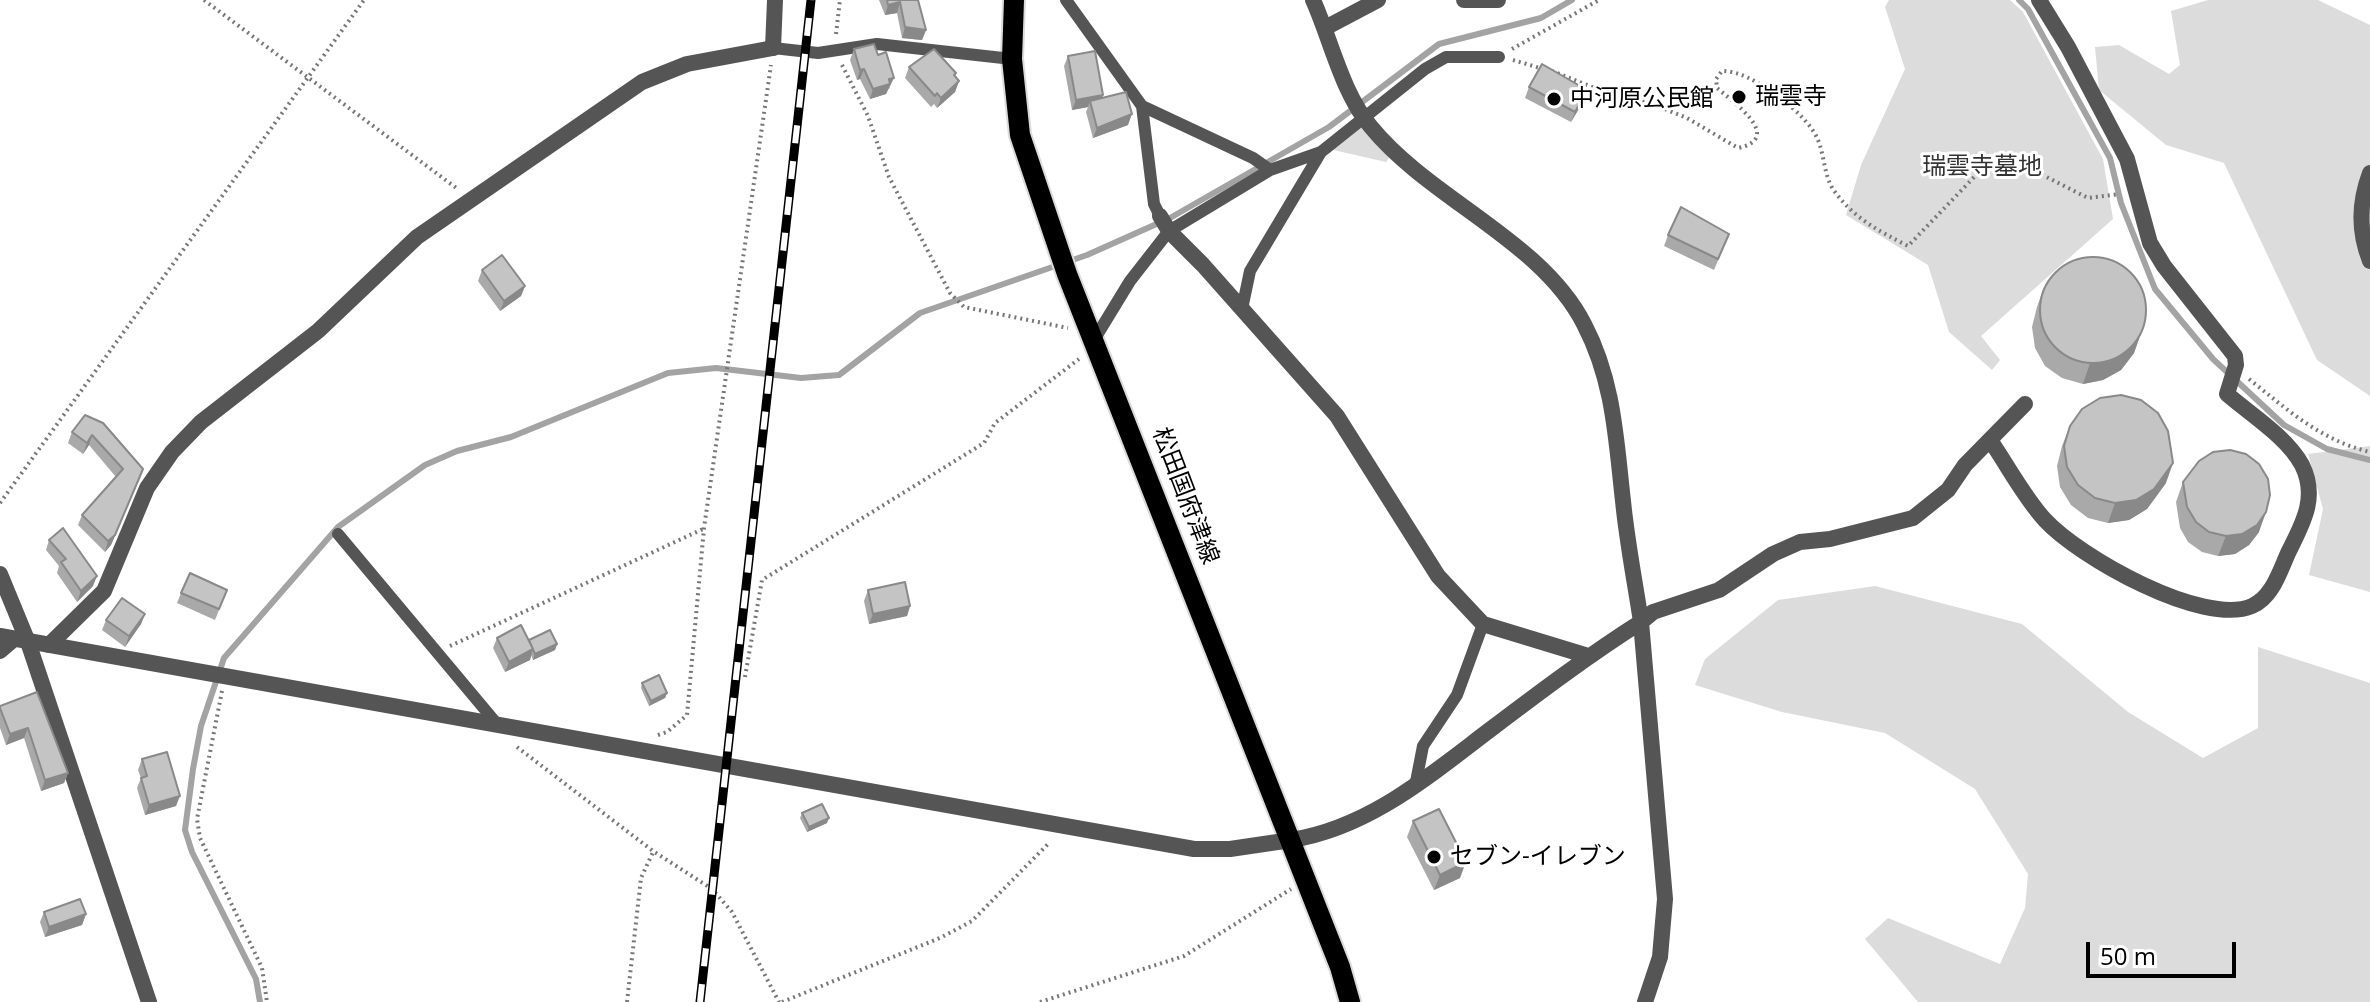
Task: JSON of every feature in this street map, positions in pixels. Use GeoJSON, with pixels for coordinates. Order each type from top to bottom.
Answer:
{"type":"FeatureCollection","features":[{"type":"Feature","properties":{"kind":"main road","name":"松田国府津線"},"geometry":{"type":"LineString","coordinates":[[1014,0],[1012,59],[1020,135],[1064,264],[1291,840],[1350,1002]]}},
{"type":"Feature","properties":{"kind":"street"},"geometry":{"type":"LineString","coordinates":[[49,645],[104,591],[147,488],[172,452],[201,422],[318,331],[417,237],[642,82],[687,64],[773,48],[775,0]]}},
{"type":"Feature","properties":{"kind":"street"},"geometry":{"type":"LineString","coordinates":[[1313,0],[1365,119],[1436,188],[1554,282],[1584,323],[1602,366],[1616,419],[1623,502],[1641,622],[1665,899],[1660,957],[1645,1002]]}},
{"type":"Feature","properties":{"kind":"street"},"geometry":{"type":"LineString","coordinates":[[1325,28],[1378,0]]}},
{"type":"Feature","properties":{"kind":"street"},"geometry":{"type":"LineString","coordinates":[[1464,0],[1498,0]]}},
{"type":"Feature","properties":{"kind":"street"},"geometry":{"type":"LineString","coordinates":[[1990,440],[2037,509],[2062,536],[2140,584],[2180,601],[2238,610],[2254,605],[2268,595],[2308,514],[2309,501],[2302,466],[2291,451],[2227,394],[2236,365],[2235,356],[2164,266],[2150,243],[2127,159],[2068,47],[2039,0]]}},
{"type":"Feature","properties":{"kind":"street"},"geometry":{"type":"LineString","coordinates":[[2370,173],[2360,201],[2365,247],[2370,261]]}},
{"type":"Feature","properties":{"kind":"street"},"geometry":{"type":"LineString","coordinates":[[1165,225],[1337,416],[1438,576],[1483,624],[1588,656]]}},
{"type":"Feature","properties":{"kind":"street"},"geometry":{"type":"LineString","coordinates":[[14,639],[1064,827],[1194,849],[1230,849],[1318,836],[1366,816],[1415,787],[1588,656],[1653,612],[1719,590],[1773,554],[1800,542],[1830,539],[1913,518],[1948,490],[1965,465],[2025,404]]}},
{"type":"Feature","properties":{"kind":"street"},"geometry":{"type":"LineString","coordinates":[[0,574],[14,639],[149,1002]]}},
{"type":"Feature","properties":{"kind":"street"},"geometry":{"type":"LineString","coordinates":[[0,651],[14,639]]}},
{"type":"Feature","properties":{"kind":"lane"},"geometry":{"type":"LineString","coordinates":[[1066,0],[1142,106],[1154,204],[1165,225]]}},
{"type":"Feature","properties":{"kind":"lane"},"geometry":{"type":"LineString","coordinates":[[773,48],[818,53],[877,44],[1012,59]]}},
{"type":"Feature","properties":{"kind":"lane"},"geometry":{"type":"LineString","coordinates":[[1094,339],[1165,225],[1270,170],[1321,152],[1425,69],[1446,57],[1462,54],[1499,57]]}},
{"type":"Feature","properties":{"kind":"lane"},"geometry":{"type":"LineString","coordinates":[[1142,106],[1253,158],[1270,170]]}},
{"type":"Feature","properties":{"kind":"lane"},"geometry":{"type":"LineString","coordinates":[[1242,309],[1250,271],[1321,152]]}},
{"type":"Feature","properties":{"kind":"lane"},"geometry":{"type":"LineString","coordinates":[[338,534],[497,724]]}},
{"type":"Feature","properties":{"kind":"lane"},"geometry":{"type":"LineString","coordinates":[[1415,787],[1423,746],[1457,695],[1483,624]]}},
{"type":"Feature","properties":{"kind":"path"},"geometry":{"type":"LineString","coordinates":[[204,0],[470,198]]}},
{"type":"Feature","properties":{"kind":"path"},"geometry":{"type":"LineString","coordinates":[[0,503],[364,0]]}},
{"type":"Feature","properties":{"kind":"path"},"geometry":{"type":"LineString","coordinates":[[840,0],[834,50],[868,116],[889,177],[950,293],[964,307],[1094,339]]}},
{"type":"Feature","properties":{"kind":"path"},"geometry":{"type":"LineString","coordinates":[[1499,57],[1599,0]]}},
{"type":"Feature","properties":{"kind":"path"},"geometry":{"type":"LineString","coordinates":[[653,737],[667,732],[687,715],[704,528],[773,48]]}},
{"type":"Feature","properties":{"kind":"path"},"geometry":{"type":"LineString","coordinates":[[1499,57],[1563,74],[1597,89],[1622,92],[1687,118],[1738,148],[1747,146],[1756,137],[1757,127],[1753,119],[1717,88],[1716,79],[1722,71],[1733,71],[1756,80],[1813,130],[1833,190],[1862,222],[1908,246],[1979,172],[2011,159],[2088,198],[2110,196]]}},
{"type":"Feature","properties":{"kind":"path"},"geometry":{"type":"LineString","coordinates":[[745,677],[762,580],[984,443],[995,423],[1094,339]]}},
{"type":"Feature","properties":{"kind":"path"},"geometry":{"type":"LineString","coordinates":[[2236,365],[2306,426],[2330,439],[2370,452]]}},
{"type":"Feature","properties":{"kind":"path"},"geometry":{"type":"LineString","coordinates":[[437,652],[704,528]]}},
{"type":"Feature","properties":{"kind":"path"},"geometry":{"type":"LineString","coordinates":[[216,676],[197,819],[200,838],[262,968],[267,1002]]}},
{"type":"Feature","properties":{"kind":"path"},"geometry":{"type":"LineString","coordinates":[[497,724],[522,753],[653,851],[712,889],[732,912],[781,1002],[940,938],[972,921],[1064,827]]}},
{"type":"Feature","properties":{"kind":"path"},"geometry":{"type":"LineString","coordinates":[[627,1002],[641,878],[653,851]]}},
{"type":"Feature","properties":{"kind":"path"},"geometry":{"type":"LineString","coordinates":[[1040,1002],[1184,956],[1306,880]]}},
{"type":"Feature","properties":{"kind":"green space","name":"瑞雲寺墓地"},"geometry":{"type":"Polygon","coordinates":[[[1889,0],[2010,0],[2023,12],[2103,159],[2113,219],[1981,336],[2000,360],[1992,370],[1949,332],[1928,265],[1846,215],[1861,165],[1905,69],[1885,7],[1889,0]]]}},
{"type":"Feature","properties":{"kind":"green space"},"geometry":{"type":"Polygon","coordinates":[[[2208,0],[2318,0],[2370,25],[2370,396],[2317,360],[2224,163],[2166,145],[2099,90],[2095,47],[2119,45],[2169,74],[2180,65],[2171,11],[2208,0]]]}},
{"type":"Feature","properties":{"kind":"green space"},"geometry":{"type":"Polygon","coordinates":[[[1356,123],[1391,155],[1386,162],[1329,149],[1356,123]]]}},
{"type":"Feature","properties":{"kind":"green space"},"geometry":{"type":"Polygon","coordinates":[[[2370,446],[2370,592],[2309,575],[2323,509],[2308,454],[2370,446]]]}},
{"type":"Feature","properties":{"kind":"green space"},"geometry":{"type":"Polygon","coordinates":[[[1875,586],[2022,624],[2128,712],[2203,758],[2258,728],[2258,647],[2370,683],[2370,1002],[1918,1002],[1865,939],[1888,918],[2000,964],[2025,908],[2028,874],[1975,789],[1885,733],[1782,712],[1695,685],[1705,659],[1778,600],[1875,586]]]}},
{"type":"Feature","properties":{"kind":"building"},"geometry":{"type":"Polygon","coordinates":[[[887,0],[918,0],[926,30],[905,27],[900,2],[888,5],[887,0]]]}},
{"type":"Feature","properties":{"kind":"building"},"geometry":{"type":"Polygon","coordinates":[[[874,44],[878,55],[886,52],[894,78],[889,79],[890,84],[873,89],[864,69],[860,70],[854,49],[874,44]]]}},
{"type":"Feature","properties":{"kind":"building"},"geometry":{"type":"Polygon","coordinates":[[[934,49],[956,73],[954,75],[959,81],[941,98],[937,93],[935,96],[909,67],[934,49]]]}},
{"type":"Feature","properties":{"kind":"building"},"geometry":{"type":"Polygon","coordinates":[[[1095,51],[1103,95],[1076,100],[1068,56],[1095,51]]]}},
{"type":"Feature","properties":{"kind":"building"},"geometry":{"type":"Polygon","coordinates":[[[1542,64],[1587,90],[1575,112],[1529,87],[1542,64]]]}},
{"type":"Feature","properties":{"kind":"building"},"geometry":{"type":"Polygon","coordinates":[[[1126,92],[1132,114],[1097,128],[1090,101],[1126,92]]]}},
{"type":"Feature","properties":{"kind":"building"},"geometry":{"type":"Polygon","coordinates":[[[1681,207],[1729,234],[1718,259],[1668,235],[1681,207]]]}},
{"type":"Feature","properties":{"kind":"building"},"geometry":{"type":"Polygon","coordinates":[[[502,255],[525,286],[504,301],[482,270],[502,255]]]}},
{"type":"Feature","properties":{"kind":"building"},"geometry":{"type":"Polygon","coordinates":[[[2093,257],[2113,261],[2130,273],[2142,290],[2146,310],[2142,330],[2130,347],[2113,359],[2093,363],[2073,359],[2056,347],[2044,330],[2040,310],[2044,290],[2056,273],[2073,261],[2093,257]]]}},
{"type":"Feature","properties":{"kind":"building"},"geometry":{"type":"Polygon","coordinates":[[[2121,395],[2141,400],[2158,413],[2168,431],[2173,463],[2154,489],[2136,500],[2115,503],[2095,498],[2078,485],[2067,467],[2064,446],[2070,426],[2082,409],[2100,398],[2121,395]]]}},
{"type":"Feature","properties":{"kind":"building"},"geometry":{"type":"Polygon","coordinates":[[[85,415],[103,423],[143,469],[115,535],[108,541],[82,515],[123,469],[92,435],[87,443],[72,432],[85,415]]]}},
{"type":"Feature","properties":{"kind":"building"},"geometry":{"type":"Polygon","coordinates":[[[2230,450],[2246,454],[2259,464],[2268,479],[2270,495],[2266,512],[2257,525],[2242,534],[2226,536],[2209,532],[2196,522],[2187,507],[2183,482],[2199,461],[2213,452],[2230,450]]]}},
{"type":"Feature","properties":{"kind":"building"},"geometry":{"type":"Polygon","coordinates":[[[63,528],[97,576],[81,591],[61,562],[66,559],[49,540],[63,528]]]}},
{"type":"Feature","properties":{"kind":"building"},"geometry":{"type":"Polygon","coordinates":[[[190,573],[227,590],[219,609],[181,593],[190,573]]]}},
{"type":"Feature","properties":{"kind":"building"},"geometry":{"type":"Polygon","coordinates":[[[905,582],[910,606],[873,614],[868,590],[905,582]]]}},
{"type":"Feature","properties":{"kind":"building"},"geometry":{"type":"Polygon","coordinates":[[[122,598],[145,614],[129,636],[106,620],[122,598]]]}},
{"type":"Feature","properties":{"kind":"building"},"geometry":{"type":"Polygon","coordinates":[[[521,625],[533,649],[509,662],[497,638],[521,625]]]}},
{"type":"Feature","properties":{"kind":"building"},"geometry":{"type":"Polygon","coordinates":[[[550,630],[557,644],[535,654],[529,640],[550,630]]]}},
{"type":"Feature","properties":{"kind":"building"},"geometry":{"type":"Polygon","coordinates":[[[659,675],[667,693],[651,701],[642,683],[659,675]]]}},
{"type":"Feature","properties":{"kind":"building"},"geometry":{"type":"Polygon","coordinates":[[[37,692],[68,773],[45,780],[28,728],[10,734],[0,708],[37,692]]]}},
{"type":"Feature","properties":{"kind":"building"},"geometry":{"type":"Polygon","coordinates":[[[167,752],[180,796],[149,805],[141,778],[147,776],[142,759],[167,752]]]}},
{"type":"Feature","properties":{"kind":"building"},"geometry":{"type":"Polygon","coordinates":[[[822,804],[829,818],[809,827],[802,813],[822,804]]]}},
{"type":"Feature","properties":{"kind":"building"},"geometry":{"type":"Polygon","coordinates":[[[1439,809],[1466,862],[1440,875],[1413,821],[1439,809]]]}},
{"type":"Feature","properties":{"kind":"building"},"geometry":{"type":"Polygon","coordinates":[[[80,899],[86,914],[49,927],[44,912],[80,899]]]}},
{"type":"Feature","properties":{"kind":"waterway"},"geometry":{"type":"LineString","coordinates":[[260,1002],[256,979],[192,852],[185,830],[193,769],[201,726],[224,658],[338,527],[425,465],[457,451],[511,437],[668,373],[716,368],[801,378],[839,375],[920,313],[1087,255],[1170,218],[1329,127],[1439,44],[1541,18],[1572,0]]}},
{"type":"Feature","properties":{"kind":"waterway"},"geometry":{"type":"LineString","coordinates":[[2019,0],[2028,9],[2110,158],[2121,203],[2155,289],[2213,359],[2284,425],[2327,449],[2370,460]]}},
{"type":"Feature","properties":{"kind":"railway"},"geometry":{"type":"LineString","coordinates":[[700,1002],[811,0]]}},
{"type":"Feature","properties":{"kind":"place","name":"瑞雲寺"},"geometry":{"type":"Point","coordinates":[1739,97]}},
{"type":"Feature","properties":{"kind":"place","name":"中河原公民館"},"geometry":{"type":"Point","coordinates":[1554,99]}},
{"type":"Feature","properties":{"kind":"place","name":"セブン-イレブン"},"geometry":{"type":"Point","coordinates":[1434,857]}}]}
